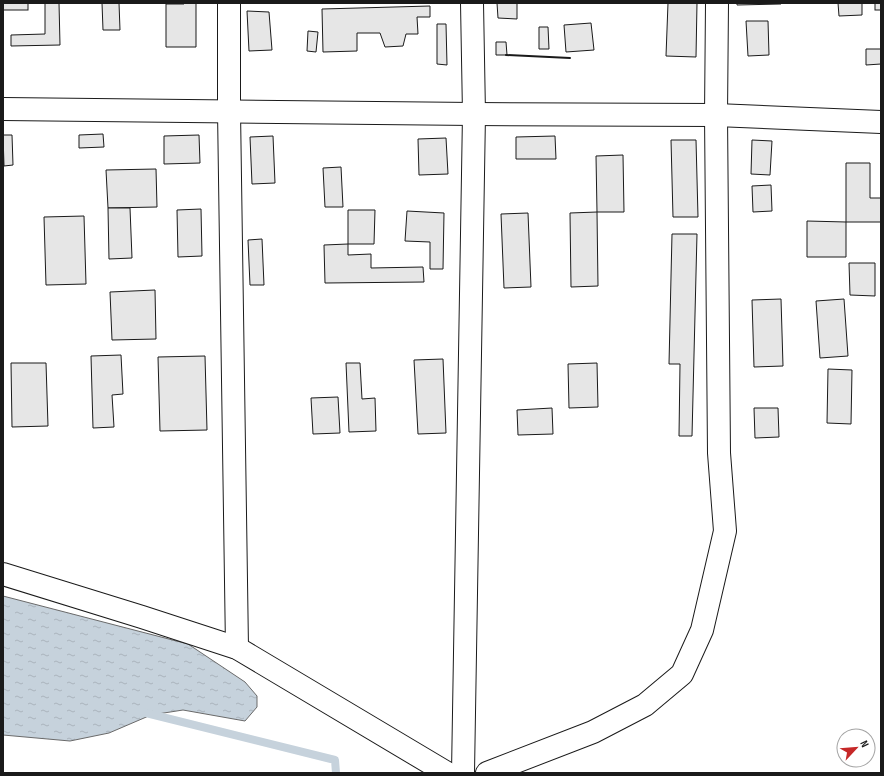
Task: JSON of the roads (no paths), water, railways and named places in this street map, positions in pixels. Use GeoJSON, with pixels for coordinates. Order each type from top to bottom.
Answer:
{"type":"FeatureCollection","features":[{"type":"Feature","properties":{"kind":"street"},"geometry":{"type":"LineString","coordinates":[[229,3],[229,111],[237,648]]}},
{"type":"Feature","properties":{"kind":"street"},"geometry":{"type":"LineString","coordinates":[[463,773],[474,114],[472,3]]}},
{"type":"Feature","properties":{"kind":"street"},"geometry":{"type":"LineString","coordinates":[[488,773],[593,732],[645,705],[682,674],[702,630],[725,531],[719,453],[716,115],[717,3]]}},
{"type":"Feature","properties":{"kind":"street"},"geometry":{"type":"LineString","coordinates":[[3,109],[716,115],[881,122]]}},
{"type":"Feature","properties":{"kind":"street"},"geometry":{"type":"LineString","coordinates":[[3,574],[142,616],[237,648],[447,773]]}},
{"type":"Feature","properties":{"kind":"water"},"geometry":{"type":"Polygon","coordinates":[[[3,596],[188,644],[245,682],[257,696],[257,707],[245,721],[183,710],[151,715],[109,733],[70,741],[3,735],[3,596]]]}},
{"type":"Feature","properties":{"kind":"waterway"},"geometry":{"type":"LineString","coordinates":[[142,712],[335,760],[336,773]]}}]}
